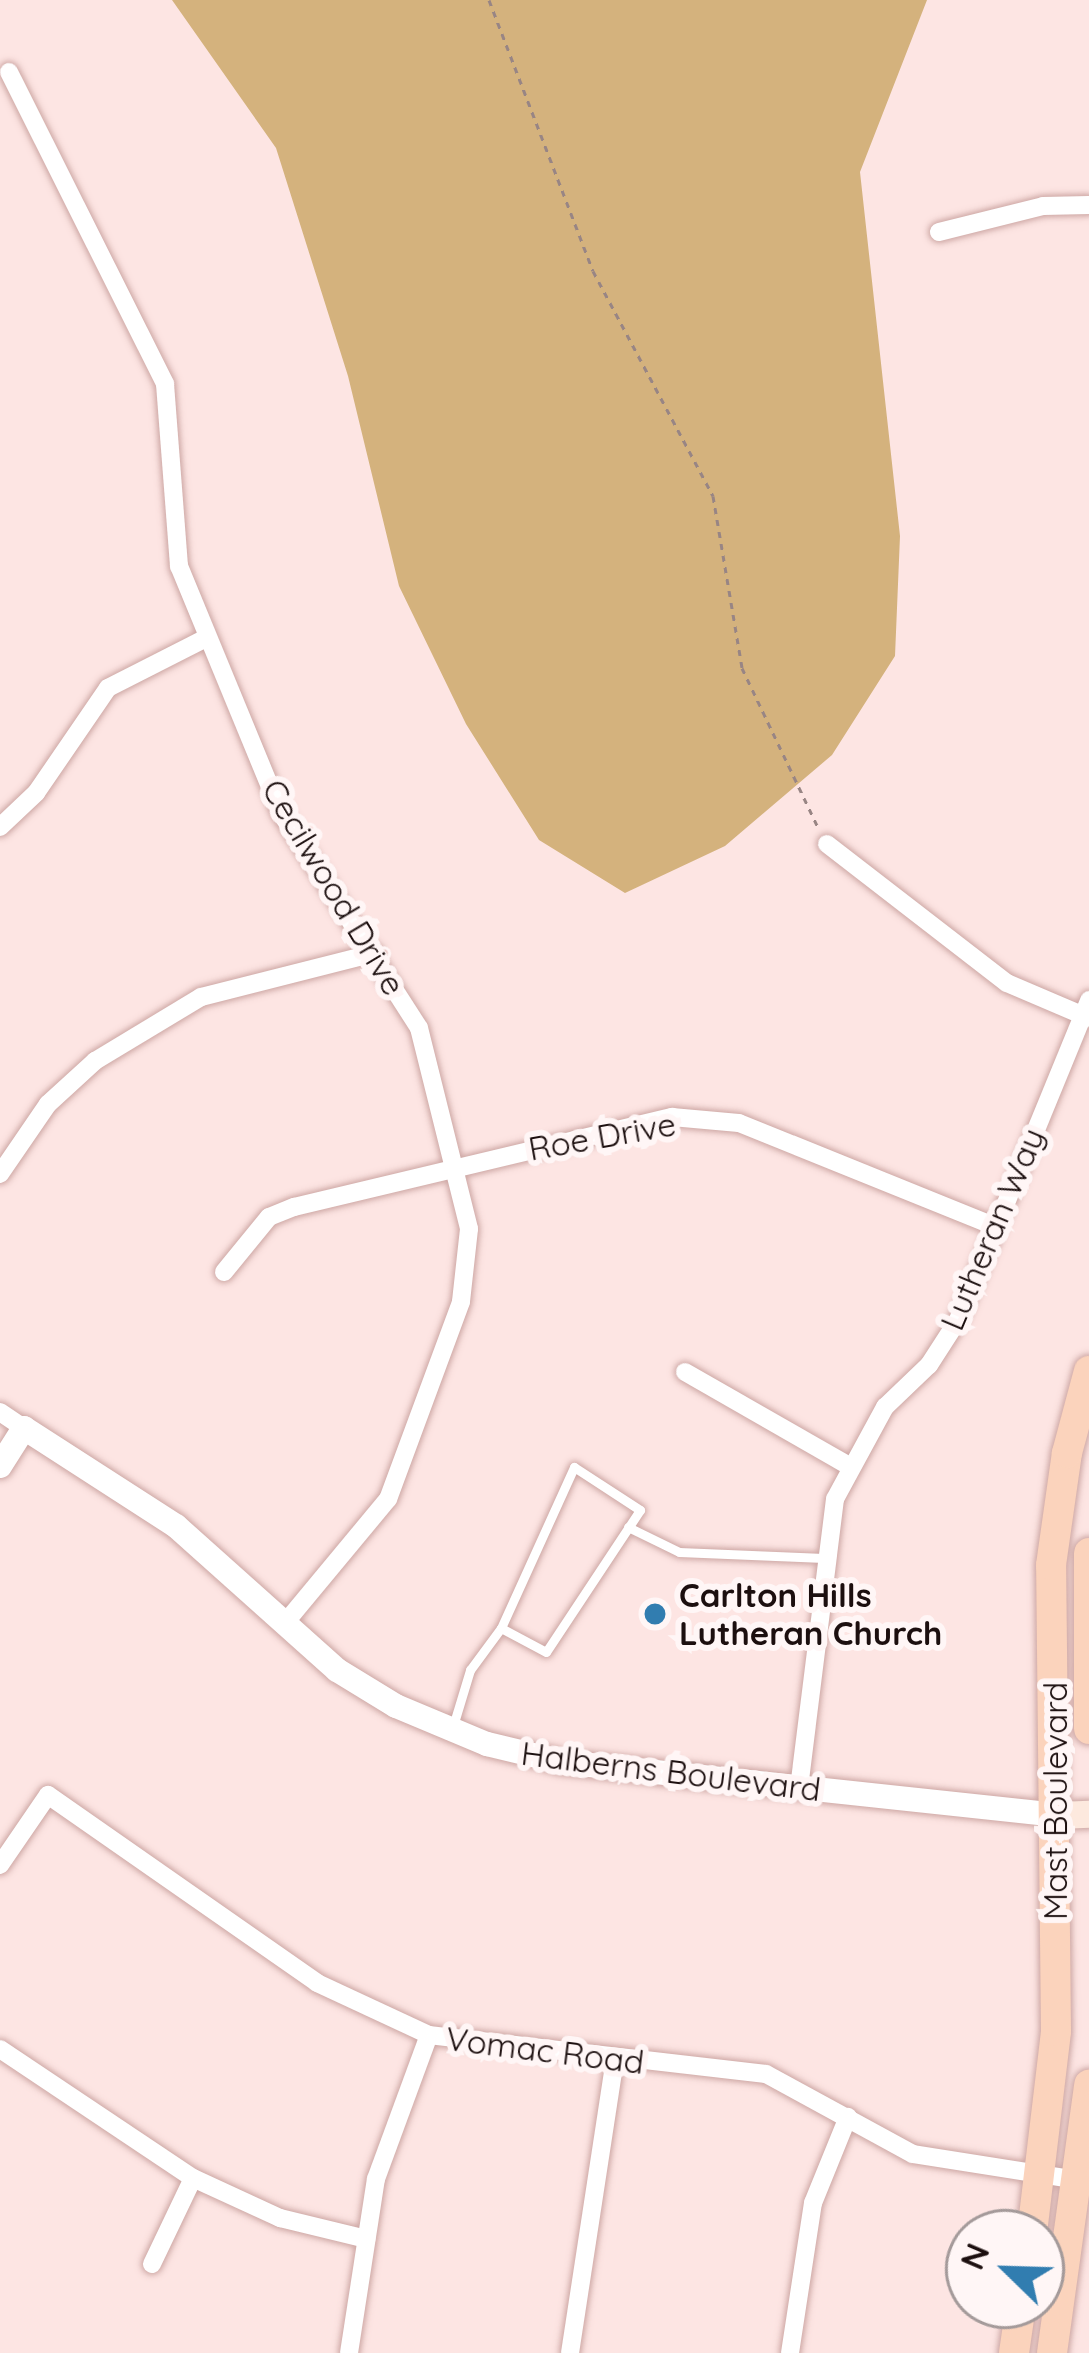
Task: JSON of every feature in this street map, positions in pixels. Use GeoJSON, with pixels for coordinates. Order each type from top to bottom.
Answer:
{"type":"FeatureCollection","features":[{"type":"Feature","properties":{"kind":"main road","name":"Mast Boulevard"},"geometry":{"type":"LineString","coordinates":[[1035,2209],[1054,2081],[1051,1565],[1066,1453],[1089,1371]]}},
{"type":"Feature","properties":{"kind":"main road","name":"Mast Boulevard"},"geometry":{"type":"LineString","coordinates":[[1089,1553],[1089,1729]]}},
{"type":"Feature","properties":{"kind":"main road","name":"Halberns Boulevard"},"geometry":{"type":"LineString","coordinates":[[1055,1815],[1089,1814]]}},
{"type":"Feature","properties":{"kind":"main road"},"geometry":{"type":"LineString","coordinates":[[1052,2353],[1084,2181],[1089,2085]]}},
{"type":"Feature","properties":{"kind":"street","name":"Cecilwood Drive"},"geometry":{"type":"LineString","coordinates":[[9,73],[165,384],[179,566],[206,638],[280,814],[375,953],[419,1028],[456,1168],[470,1266],[399,1475],[380,1513],[285,1623]]}},
{"type":"Feature","properties":{"kind":"street"},"geometry":{"type":"LineString","coordinates":[[939,232],[968,231],[1042,206],[1089,205]]}},
{"type":"Feature","properties":{"kind":"street"},"geometry":{"type":"LineString","coordinates":[[0,827],[36,794],[108,688],[206,638]]}},
{"type":"Feature","properties":{"kind":"street"},"geometry":{"type":"LineString","coordinates":[[827,844],[1007,983],[1087,1011]]}},
{"type":"Feature","properties":{"kind":"street"},"geometry":{"type":"LineString","coordinates":[[0,1174],[48,1104],[95,1061],[201,997],[375,953]]}},
{"type":"Feature","properties":{"kind":"street","name":"Lutheran Way"},"geometry":{"type":"LineString","coordinates":[[799,1788],[824,1558],[849,1466],[958,1320],[1087,1011]]}},
{"type":"Feature","properties":{"kind":"street","name":"Roe Drive"},"geometry":{"type":"LineString","coordinates":[[224,1272],[269,1217],[672,1117],[721,1118],[994,1226]]}},
{"type":"Feature","properties":{"kind":"street"},"geometry":{"type":"LineString","coordinates":[[686,1372],[849,1466]]}},
{"type":"Feature","properties":{"kind":"street","name":"Halberns Boulevard"},"geometry":{"type":"LineString","coordinates":[[0,1412],[176,1526],[366,1689],[451,1731],[562,1762],[1055,1815]]}},
{"type":"Feature","properties":{"kind":"street"},"geometry":{"type":"LineString","coordinates":[[0,1466],[24,1428]]}},
{"type":"Feature","properties":{"kind":"street"},"geometry":{"type":"LineString","coordinates":[[1051,1565],[1088,1564]]}},
{"type":"Feature","properties":{"kind":"street","name":"Vomac Road"},"geometry":{"type":"LineString","coordinates":[[0,1865],[48,1795],[317,1982],[429,2035],[766,2074],[914,2154],[1084,2181]]}},
{"type":"Feature","properties":{"kind":"street"},"geometry":{"type":"LineString","coordinates":[[349,2353],[366,2239],[395,2113],[429,2035]]}},
{"type":"Feature","properties":{"kind":"street"},"geometry":{"type":"LineString","coordinates":[[0,2049],[193,2178],[280,2218],[366,2239]]}},
{"type":"Feature","properties":{"kind":"street"},"geometry":{"type":"LineString","coordinates":[[570,2353],[614,2059]]}},
{"type":"Feature","properties":{"kind":"street"},"geometry":{"type":"LineString","coordinates":[[790,2353],[813,2203],[848,2117]]}},
{"type":"Feature","properties":{"kind":"street"},"geometry":{"type":"LineString","coordinates":[[152,2264],[193,2178]]}},
{"type":"Feature","properties":{"kind":"lane"},"geometry":{"type":"LineString","coordinates":[[451,1731],[470,1670],[501,1628],[574,1467],[640,1510],[546,1652],[501,1628]]}},
{"type":"Feature","properties":{"kind":"lane"},"geometry":{"type":"LineString","coordinates":[[628,1527],[679,1552],[824,1558]]}},
{"type":"Feature","properties":{"kind":"path"},"geometry":{"type":"LineString","coordinates":[[489,0],[592,271],[712,496],[742,668],[827,844]]}},
{"type":"Feature","properties":{"kind":"shaded area"},"geometry":{"type":"Polygon","coordinates":[[[172,0],[927,0],[860,172],[900,536],[895,656],[832,755],[725,846],[625,893],[539,840],[466,724],[399,586],[348,376],[276,148],[172,0]]]}},
{"type":"Feature","properties":{"kind":"place","name":"Carlton Hills Lutheran Church"},"geometry":{"type":"Point","coordinates":[655,1614]}}]}
